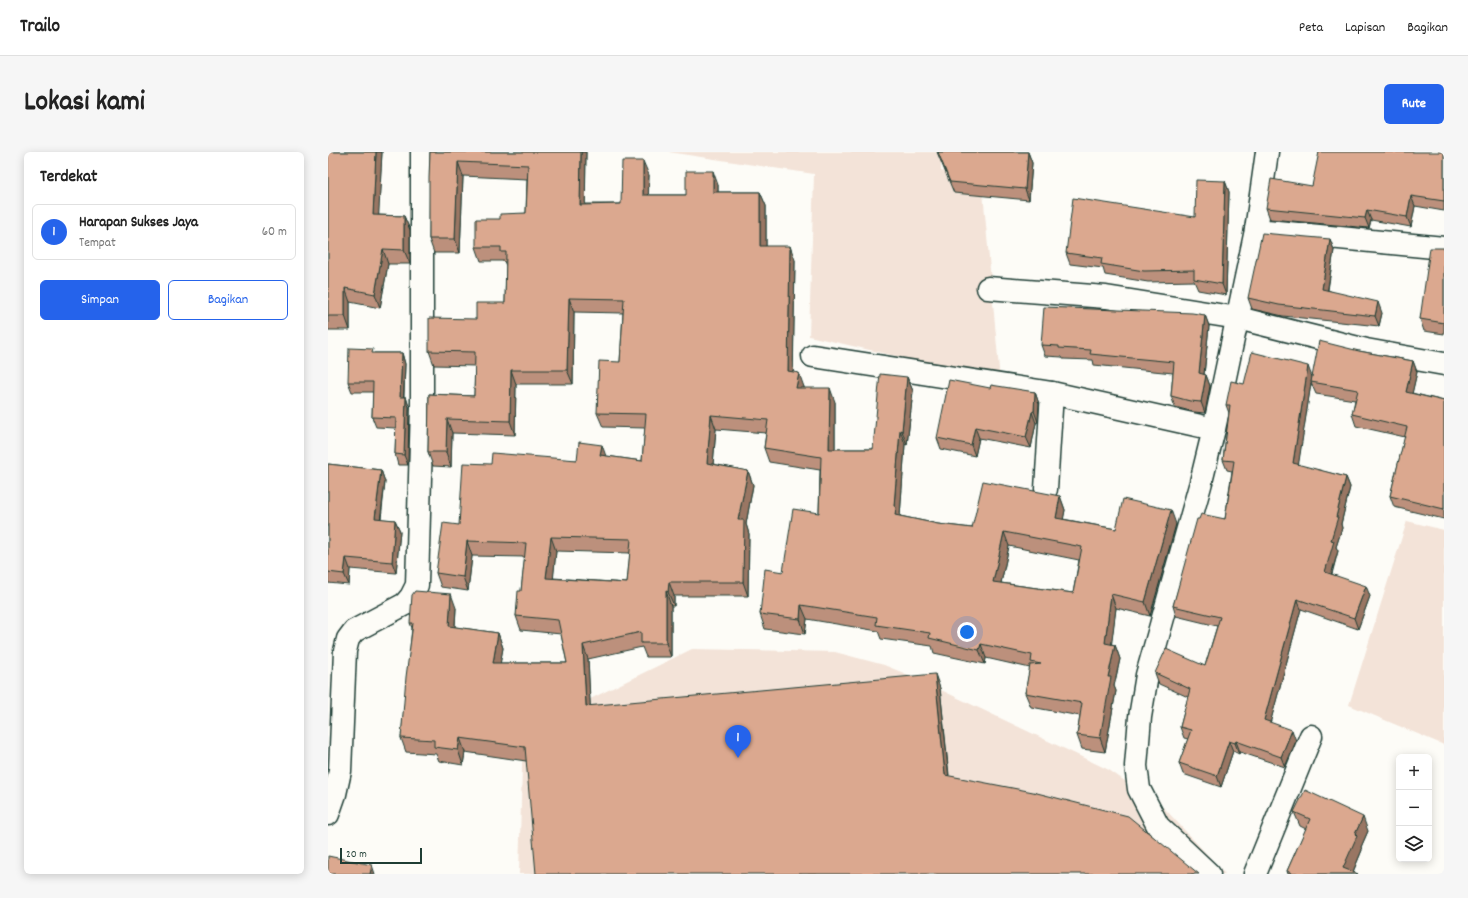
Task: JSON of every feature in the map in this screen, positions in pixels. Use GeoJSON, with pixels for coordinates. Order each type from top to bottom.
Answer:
{"type":"FeatureCollection","features":[{"type":"Feature","properties":{"kind":"street"},"geometry":{"type":"LineString","coordinates":[[328,814],[335,794],[340,771],[345,651],[348,639],[354,631],[404,604],[411,597],[417,585],[422,406],[422,152]]}},
{"type":"Feature","properties":{"kind":"street"},"geometry":{"type":"LineString","coordinates":[[1209,874],[1158,826],[1139,789],[1136,766],[1140,717],[1147,675],[1201,482],[1214,429],[1256,230],[1267,152]]}},
{"type":"Feature","properties":{"kind":"street"},"geometry":{"type":"LineString","coordinates":[[1256,230],[1444,248]]}},
{"type":"Feature","properties":{"kind":"street"},"geometry":{"type":"LineString","coordinates":[[988,288],[1106,297],[1238,318],[1366,350],[1444,364]]}},
{"type":"Feature","properties":{"kind":"street"},"geometry":{"type":"LineString","coordinates":[[813,356],[1052,393],[1214,429]]}},
{"type":"Feature","properties":{"kind":"street"},"geometry":{"type":"LineString","coordinates":[[1046,489],[1052,393]]}},
{"type":"Feature","properties":{"kind":"street"},"geometry":{"type":"LineString","coordinates":[[1255,874],[1310,736]]}},
{"type":"Feature","properties":{"kind":"shaded area"},"geometry":{"type":"Polygon","coordinates":[[[668,152],[941,152],[941,171],[982,181],[1000,380],[809,336],[814,174],[668,152]]]}},
{"type":"Feature","properties":{"kind":"shaded area"},"geometry":{"type":"Polygon","coordinates":[[[1407,521],[1444,530],[1444,745],[1349,705],[1407,521]]]}},
{"type":"Feature","properties":{"kind":"shaded area"},"geometry":{"type":"Polygon","coordinates":[[[692,649],[835,652],[884,665],[916,678],[1109,770],[1165,809],[1225,874],[519,874],[523,732],[692,649]]]}},
{"type":"Feature","properties":{"kind":"building"},"geometry":{"type":"Polygon","coordinates":[[[328,152],[376,152],[373,215],[404,216],[404,250],[383,249],[375,294],[345,288],[345,316],[328,316],[328,152]]]}},
{"type":"Feature","properties":{"kind":"building"},"geometry":{"type":"Polygon","coordinates":[[[430,152],[581,152],[580,205],[621,204],[622,161],[643,161],[643,195],[686,195],[686,171],[713,171],[713,192],[760,192],[760,246],[790,246],[788,371],[799,373],[796,388],[830,388],[829,449],[873,449],[880,374],[907,377],[902,431],[900,430],[894,506],[896,507],[895,515],[938,524],[972,528],[983,481],[1060,496],[1056,518],[1116,529],[1123,499],[1171,510],[1145,602],[1111,594],[1105,643],[1115,645],[1108,677],[1111,677],[1100,738],[1077,735],[1082,703],[1025,693],[1030,665],[1041,664],[1031,662],[1032,655],[981,644],[979,650],[929,638],[930,633],[876,625],[877,617],[801,605],[800,619],[760,614],[765,569],[783,572],[793,509],[819,513],[821,457],[764,448],[768,420],[711,415],[707,463],[748,471],[738,520],[744,520],[743,582],[669,582],[668,592],[666,591],[666,643],[641,643],[641,632],[583,645],[586,706],[935,674],[945,775],[1033,792],[1128,816],[1199,874],[536,874],[525,747],[460,738],[458,750],[434,747],[434,740],[401,738],[406,677],[413,623],[410,623],[412,595],[415,591],[451,594],[449,626],[498,633],[493,663],[567,663],[558,620],[516,616],[518,591],[521,591],[526,543],[467,541],[463,577],[436,573],[443,523],[459,525],[463,463],[491,464],[492,453],[577,460],[579,442],[602,445],[600,455],[642,461],[646,414],[597,413],[599,361],[620,362],[624,299],[569,298],[567,370],[511,370],[510,421],[447,419],[446,452],[428,452],[429,394],[474,396],[475,352],[429,351],[429,318],[476,319],[476,303],[505,303],[506,252],[501,252],[501,247],[476,247],[476,219],[500,219],[500,214],[526,213],[528,165],[458,162],[455,239],[429,239],[430,152]],[[1004,532],[993,582],[1073,593],[1082,547],[1004,532]],[[551,537],[546,578],[627,583],[631,539],[551,537]]]}},
{"type":"Feature","properties":{"kind":"building"},"geometry":{"type":"Polygon","coordinates":[[[938,152],[1028,152],[1025,189],[950,182],[938,152]]]}},
{"type":"Feature","properties":{"kind":"building"},"geometry":{"type":"Polygon","coordinates":[[[1319,152],[1444,152],[1444,201],[1411,196],[1407,217],[1367,210],[1365,218],[1266,208],[1271,179],[1312,186],[1319,152]]]}},
{"type":"Feature","properties":{"kind":"building"},"geometry":{"type":"Polygon","coordinates":[[[1196,180],[1225,181],[1222,284],[1194,279],[1194,270],[1144,271],[1101,264],[1102,258],[1066,253],[1073,198],[1195,217],[1196,180]]]}},
{"type":"Feature","properties":{"kind":"building"},"geometry":{"type":"Polygon","coordinates":[[[1262,233],[1330,239],[1322,289],[1378,302],[1375,316],[1279,305],[1248,298],[1262,233]]]}},
{"type":"Feature","properties":{"kind":"building"},"geometry":{"type":"Polygon","coordinates":[[[1430,248],[1444,248],[1444,323],[1420,319],[1430,248]]]}},
{"type":"Feature","properties":{"kind":"building"},"geometry":{"type":"Polygon","coordinates":[[[1044,307],[1192,313],[1205,315],[1199,373],[1206,375],[1201,402],[1171,396],[1174,362],[1090,354],[1091,350],[1041,345],[1044,307]]]}},
{"type":"Feature","properties":{"kind":"building"},"geometry":{"type":"Polygon","coordinates":[[[1319,341],[1359,351],[1413,361],[1406,392],[1444,401],[1444,509],[1390,496],[1407,427],[1352,414],[1358,390],[1311,382],[1319,341]]]}},
{"type":"Feature","properties":{"kind":"building"},"geometry":{"type":"Polygon","coordinates":[[[349,348],[373,349],[372,353],[402,353],[400,397],[406,397],[404,455],[395,454],[396,418],[372,417],[373,382],[348,382],[349,348]]]}},
{"type":"Feature","properties":{"kind":"building"},"geometry":{"type":"Polygon","coordinates":[[[1252,352],[1308,366],[1293,463],[1346,477],[1336,517],[1338,517],[1331,540],[1334,541],[1325,572],[1366,586],[1354,618],[1297,599],[1264,720],[1292,730],[1281,757],[1236,741],[1235,743],[1229,741],[1217,776],[1179,763],[1191,730],[1180,727],[1190,689],[1155,673],[1166,649],[1205,666],[1220,617],[1173,606],[1197,519],[1199,519],[1201,514],[1225,519],[1234,461],[1223,460],[1230,405],[1226,405],[1231,381],[1244,384],[1252,352]]]}},
{"type":"Feature","properties":{"kind":"building"},"geometry":{"type":"Polygon","coordinates":[[[949,380],[990,388],[991,385],[1035,392],[1034,411],[1032,412],[1026,437],[975,427],[971,445],[937,438],[949,380]]]}},
{"type":"Feature","properties":{"kind":"building"},"geometry":{"type":"Polygon","coordinates":[[[328,464],[381,470],[375,518],[395,520],[392,562],[346,558],[344,574],[328,572],[328,464]]]}},
{"type":"Feature","properties":{"kind":"building"},"geometry":{"type":"Polygon","coordinates":[[[1305,790],[1363,817],[1355,834],[1357,836],[1343,868],[1358,874],[1293,874],[1287,871],[1310,819],[1294,812],[1305,790]]]}},
{"type":"Feature","properties":{"kind":"building"},"geometry":{"type":"Polygon","coordinates":[[[328,856],[372,865],[370,874],[328,874],[328,856]]]}},
{"type":"Feature","properties":{"kind":"place","name":"Harapan Sukses Jaya"},"geometry":{"type":"Point","coordinates":[738,758]}}]}
